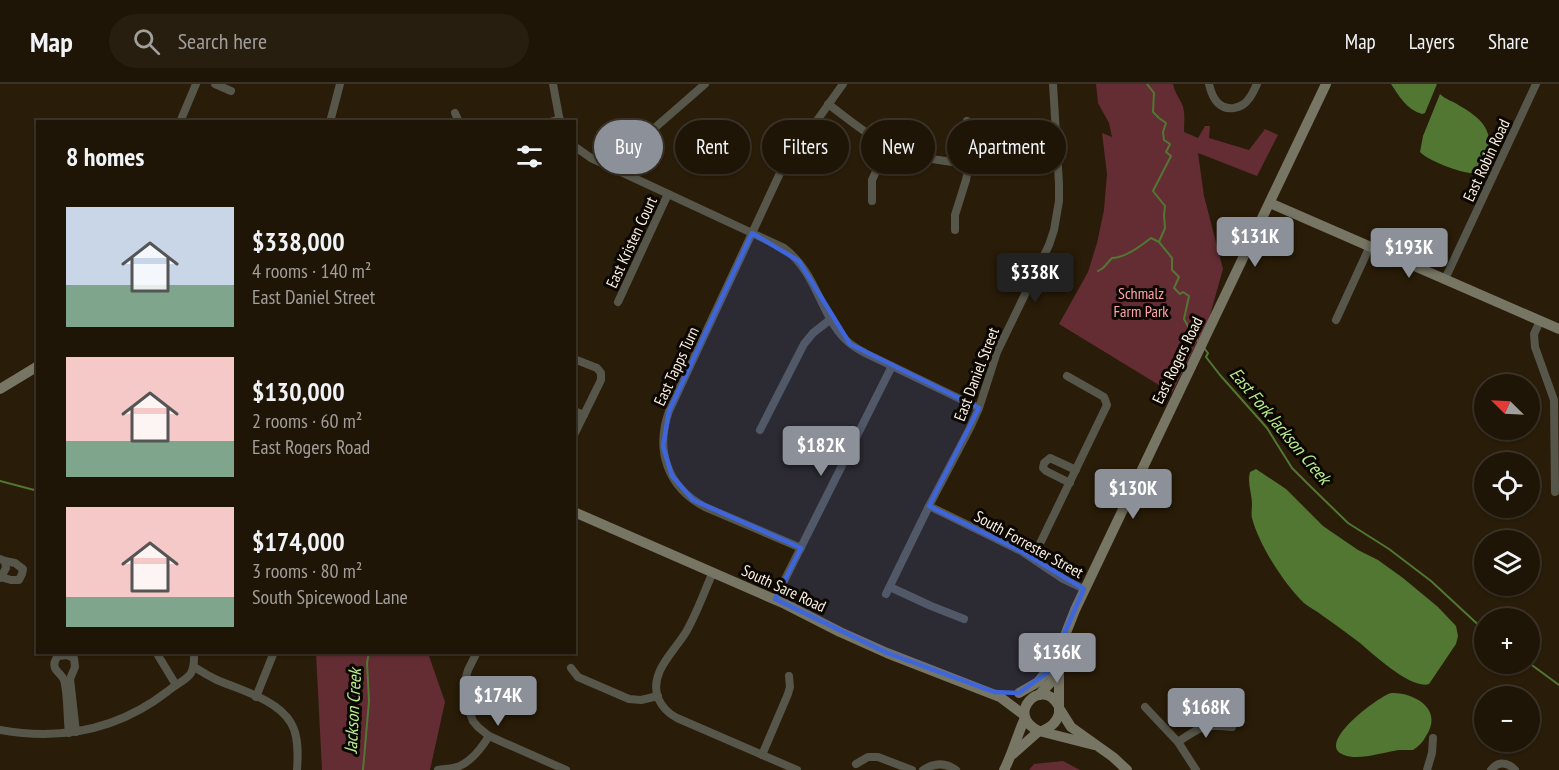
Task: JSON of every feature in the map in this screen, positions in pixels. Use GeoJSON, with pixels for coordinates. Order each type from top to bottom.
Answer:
{"type":"FeatureCollection","features":[{"type":"Feature","properties":{"kind":"main road","name":"East Rogers Road"},"geometry":{"type":"LineString","coordinates":[[1037,695],[1053,678],[1064,638],[1084,589],[1326,84]]}},
{"type":"Feature","properties":{"kind":"main road"},"geometry":{"type":"LineString","coordinates":[[1270,203],[1559,329]]}},
{"type":"Feature","properties":{"kind":"main road"},"geometry":{"type":"LineString","coordinates":[[0,389],[36,367]]}},
{"type":"Feature","properties":{"kind":"main road","name":"South Sare Road"},"geometry":{"type":"LineString","coordinates":[[576,513],[775,599],[878,649],[1004,699],[1025,716]]}},
{"type":"Feature","properties":{"kind":"main road"},"geometry":{"type":"LineString","coordinates":[[1019,693],[1035,685],[1050,669],[1064,638]]}},
{"type":"Feature","properties":{"kind":"main road","name":"East Rogers Road"},"geometry":{"type":"LineString","coordinates":[[1059,707],[1061,652]]}},
{"type":"Feature","properties":{"kind":"main road","name":"South Sare Road"},"geometry":{"type":"LineString","coordinates":[[981,690],[1037,695]]}},
{"type":"Feature","properties":{"kind":"main road"},"geometry":{"type":"LineString","coordinates":[[1004,770],[1025,716],[1026,705],[1037,695],[1044,694],[1052,698],[1071,727],[1127,770]]}},
{"type":"Feature","properties":{"kind":"main road"},"geometry":{"type":"LineString","coordinates":[[1004,699],[1017,717],[1017,735]]}},
{"type":"Feature","properties":{"kind":"main road"},"geometry":{"type":"LineString","coordinates":[[1011,756],[1025,742],[1055,723],[1059,707]]}},
{"type":"Feature","properties":{"kind":"main road"},"geometry":{"type":"LineString","coordinates":[[1025,716],[1027,723],[1040,731],[1094,745]]}},
{"type":"Feature","properties":{"kind":"street"},"geometry":{"type":"LineString","coordinates":[[181,120],[196,84]]}},
{"type":"Feature","properties":{"kind":"street"},"geometry":{"type":"LineString","coordinates":[[215,84],[231,91]]}},
{"type":"Feature","properties":{"kind":"street"},"geometry":{"type":"LineString","coordinates":[[331,120],[340,84]]}},
{"type":"Feature","properties":{"kind":"street"},"geometry":{"type":"LineString","coordinates":[[554,84],[560,120]]}},
{"type":"Feature","properties":{"kind":"street"},"geometry":{"type":"LineString","coordinates":[[663,121],[705,84]]}},
{"type":"Feature","properties":{"kind":"street","name":"East Tapps Turn"},"geometry":{"type":"LineString","coordinates":[[801,548],[693,500],[678,485],[667,465],[663,446],[665,422],[781,171],[843,84]]}},
{"type":"Feature","properties":{"kind":"street","name":"East Daniel Street"},"geometry":{"type":"LineString","coordinates":[[964,619],[888,590],[970,428],[997,352],[1043,259],[1054,230],[1059,201],[1059,184],[1053,84]]}},
{"type":"Feature","properties":{"kind":"street"},"geometry":{"type":"LineString","coordinates":[[1209,84],[1212,96],[1217,102],[1230,108],[1246,102],[1257,84]]}},
{"type":"Feature","properties":{"kind":"street","name":"East Robin Road"},"geometry":{"type":"LineString","coordinates":[[1445,279],[1536,84]]}},
{"type":"Feature","properties":{"kind":"street"},"geometry":{"type":"LineString","coordinates":[[828,104],[861,127]]}},
{"type":"Feature","properties":{"kind":"street"},"geometry":{"type":"LineString","coordinates":[[455,113],[458,120]]}},
{"type":"Feature","properties":{"kind":"street"},"geometry":{"type":"LineString","coordinates":[[576,147],[594,159]]}},
{"type":"Feature","properties":{"kind":"street"},"geometry":{"type":"LineString","coordinates":[[626,174],[784,248],[799,261],[806,271],[838,331],[850,344],[979,408]]}},
{"type":"Feature","properties":{"kind":"street"},"geometry":{"type":"LineString","coordinates":[[872,201],[871,185],[874,174]]}},
{"type":"Feature","properties":{"kind":"street"},"geometry":{"type":"LineString","coordinates":[[955,230],[955,215],[967,174]]}},
{"type":"Feature","properties":{"kind":"street","name":"East Kristen Court"},"geometry":{"type":"LineString","coordinates":[[618,302],[668,194]]}},
{"type":"Feature","properties":{"kind":"street"},"geometry":{"type":"LineString","coordinates":[[1336,320],[1370,246]]}},
{"type":"Feature","properties":{"kind":"street"},"geometry":{"type":"LineString","coordinates":[[760,430],[804,344],[813,333],[831,319]]}},
{"type":"Feature","properties":{"kind":"street"},"geometry":{"type":"LineString","coordinates":[[1540,321],[1534,334],[1534,347],[1554,400],[1555,492]]}},
{"type":"Feature","properties":{"kind":"street"},"geometry":{"type":"LineString","coordinates":[[576,360],[597,368],[601,373],[601,380],[576,431]]}},
{"type":"Feature","properties":{"kind":"street"},"geometry":{"type":"LineString","coordinates":[[775,599],[892,366]]}},
{"type":"Feature","properties":{"kind":"street"},"geometry":{"type":"LineString","coordinates":[[1033,558],[1107,405],[1104,397],[1066,376]]}},
{"type":"Feature","properties":{"kind":"street"},"geometry":{"type":"LineString","coordinates":[[576,412],[584,415]]}},
{"type":"Feature","properties":{"kind":"street"},"geometry":{"type":"LineString","coordinates":[[1070,483],[1044,470],[1044,463],[1050,458],[1076,470]]}},
{"type":"Feature","properties":{"kind":"street","name":"South Forrester Street"},"geometry":{"type":"LineString","coordinates":[[929,506],[1021,550],[1063,579],[1084,589]]}},
{"type":"Feature","properties":{"kind":"street"},"geometry":{"type":"LineString","coordinates":[[3,560],[19,565],[23,569],[19,580],[0,577],[6,568],[3,560]]}},
{"type":"Feature","properties":{"kind":"street"},"geometry":{"type":"LineString","coordinates":[[713,572],[685,633],[660,669],[656,681],[657,696],[664,708],[677,718],[797,770]]}},
{"type":"Feature","properties":{"kind":"street"},"geometry":{"type":"LineString","coordinates":[[157,654],[176,685]]}},
{"type":"Feature","properties":{"kind":"street"},"geometry":{"type":"LineString","coordinates":[[0,730],[34,733],[72,732],[115,722],[138,711],[184,681],[193,670],[194,654]]}},
{"type":"Feature","properties":{"kind":"street"},"geometry":{"type":"LineString","coordinates":[[256,697],[273,654]]}},
{"type":"Feature","properties":{"kind":"street"},"geometry":{"type":"LineString","coordinates":[[476,654],[465,677],[464,697],[473,721],[489,736],[566,770]]}},
{"type":"Feature","properties":{"kind":"street"},"geometry":{"type":"LineString","coordinates":[[68,696],[70,675],[75,667],[74,658],[67,655],[58,656],[55,661],[56,670],[64,680],[72,732]]}},
{"type":"Feature","properties":{"kind":"street"},"geometry":{"type":"LineString","coordinates":[[571,668],[578,677],[630,699],[641,700],[657,696]]}},
{"type":"Feature","properties":{"kind":"street"},"geometry":{"type":"LineString","coordinates":[[193,670],[274,705],[285,714],[293,726],[298,759],[297,770]]}},
{"type":"Feature","properties":{"kind":"street"},"geometry":{"type":"LineString","coordinates":[[61,676],[70,675]]}},
{"type":"Feature","properties":{"kind":"street"},"geometry":{"type":"LineString","coordinates":[[762,755],[788,694],[789,676]]}},
{"type":"Feature","properties":{"kind":"street"},"geometry":{"type":"LineString","coordinates":[[1145,707],[1178,742],[1196,770]]}},
{"type":"Feature","properties":{"kind":"street"},"geometry":{"type":"LineString","coordinates":[[1178,742],[1205,725],[1232,727]]}},
{"type":"Feature","properties":{"kind":"street"},"geometry":{"type":"LineString","coordinates":[[438,770],[458,767],[468,761],[489,736]]}},
{"type":"Feature","properties":{"kind":"street"},"geometry":{"type":"LineString","coordinates":[[1427,770],[1433,738]]}},
{"type":"Feature","properties":{"kind":"street"},"geometry":{"type":"LineString","coordinates":[[856,764],[868,758],[878,757],[912,770]]}},
{"type":"Feature","properties":{"kind":"street"},"geometry":{"type":"LineString","coordinates":[[1491,770],[1502,763],[1515,770]]}},
{"type":"Feature","properties":{"kind":"street"},"geometry":{"type":"LineString","coordinates":[[923,770],[932,765],[944,764],[956,770]]}},
{"type":"Feature","properties":{"kind":"highlighted area"},"geometry":{"type":"Polygon","coordinates":[[[752,233],[799,261],[850,344],[979,408],[929,506],[1021,551],[1084,589],[1047,673],[1019,693],[994,692],[887,653],[775,599],[801,548],[693,500],[672,476],[663,446],[669,411],[752,233]]]}},
{"type":"Feature","properties":{"kind":"green space","name":"Schmalz Farm Park"},"geometry":{"type":"Polygon","coordinates":[[[1096,84],[1173,84],[1184,109],[1184,132],[1198,138],[1205,126],[1210,126],[1209,138],[1249,150],[1265,129],[1278,135],[1257,176],[1198,153],[1204,196],[1223,269],[1203,340],[1198,340],[1172,393],[1059,324],[1088,272],[1104,210],[1107,174],[1102,133],[1112,137],[1109,123],[1098,103],[1096,84]]]}},
{"type":"Feature","properties":{"kind":"green space"},"geometry":{"type":"Polygon","coordinates":[[[316,654],[428,654],[445,702],[430,770],[322,770],[316,654]]]}},
{"type":"Feature","properties":{"kind":"green space"},"geometry":{"type":"Polygon","coordinates":[[[1063,761],[1080,770],[1029,770],[1034,764],[1063,761]]]}},
{"type":"Feature","properties":{"kind":"shaded area"},"geometry":{"type":"Polygon","coordinates":[[[1391,84],[1437,84],[1425,113],[1422,114],[1408,106],[1391,84]]]}},
{"type":"Feature","properties":{"kind":"shaded area"},"geometry":{"type":"Polygon","coordinates":[[[1440,94],[1471,113],[1485,127],[1489,142],[1488,152],[1478,173],[1448,167],[1431,160],[1420,152],[1423,136],[1440,94]]]}},
{"type":"Feature","properties":{"kind":"shaded area"},"geometry":{"type":"Polygon","coordinates":[[[1256,469],[1286,489],[1323,526],[1403,578],[1438,607],[1456,626],[1458,636],[1456,644],[1429,684],[1413,682],[1403,677],[1304,603],[1288,586],[1266,552],[1255,529],[1249,476],[1250,472],[1256,469]]]}},
{"type":"Feature","properties":{"kind":"shaded area"},"geometry":{"type":"Polygon","coordinates":[[[1391,693],[1400,693],[1417,699],[1429,711],[1432,718],[1431,727],[1421,744],[1413,750],[1399,750],[1364,757],[1344,755],[1337,749],[1337,741],[1343,731],[1374,702],[1391,693]]]}},
{"type":"Feature","properties":{"kind":"waterway","name":"East Fork Jackson Creek"},"geometry":{"type":"LineString","coordinates":[[1098,271],[1112,258],[1127,254],[1151,238],[1159,242],[1165,228],[1165,206],[1153,191],[1171,156],[1166,152],[1170,144],[1164,140],[1163,132],[1166,123],[1153,112],[1154,93],[1147,84]]}},
{"type":"Feature","properties":{"kind":"waterway","name":"East Fork Jackson Creek"},"geometry":{"type":"LineString","coordinates":[[1159,242],[1172,258],[1172,270],[1179,277],[1174,288],[1180,294],[1183,292],[1189,296],[1184,319],[1199,342]]}},
{"type":"Feature","properties":{"kind":"waterway","name":"East Fork Jackson Creek"},"geometry":{"type":"LineString","coordinates":[[1204,348],[1208,353],[1206,357],[1267,428],[1292,468],[1348,523],[1389,549],[1431,581],[1474,621]]}},
{"type":"Feature","properties":{"kind":"waterway","name":"Jackson Creek"},"geometry":{"type":"LineString","coordinates":[[0,481],[36,490]]}},
{"type":"Feature","properties":{"kind":"waterway","name":"Jackson Creek"},"geometry":{"type":"LineString","coordinates":[[363,770],[369,701],[369,654]]}},
{"type":"Feature","properties":{"kind":"waterway"},"geometry":{"type":"LineString","coordinates":[[1540,671],[1559,685]]}}]}
